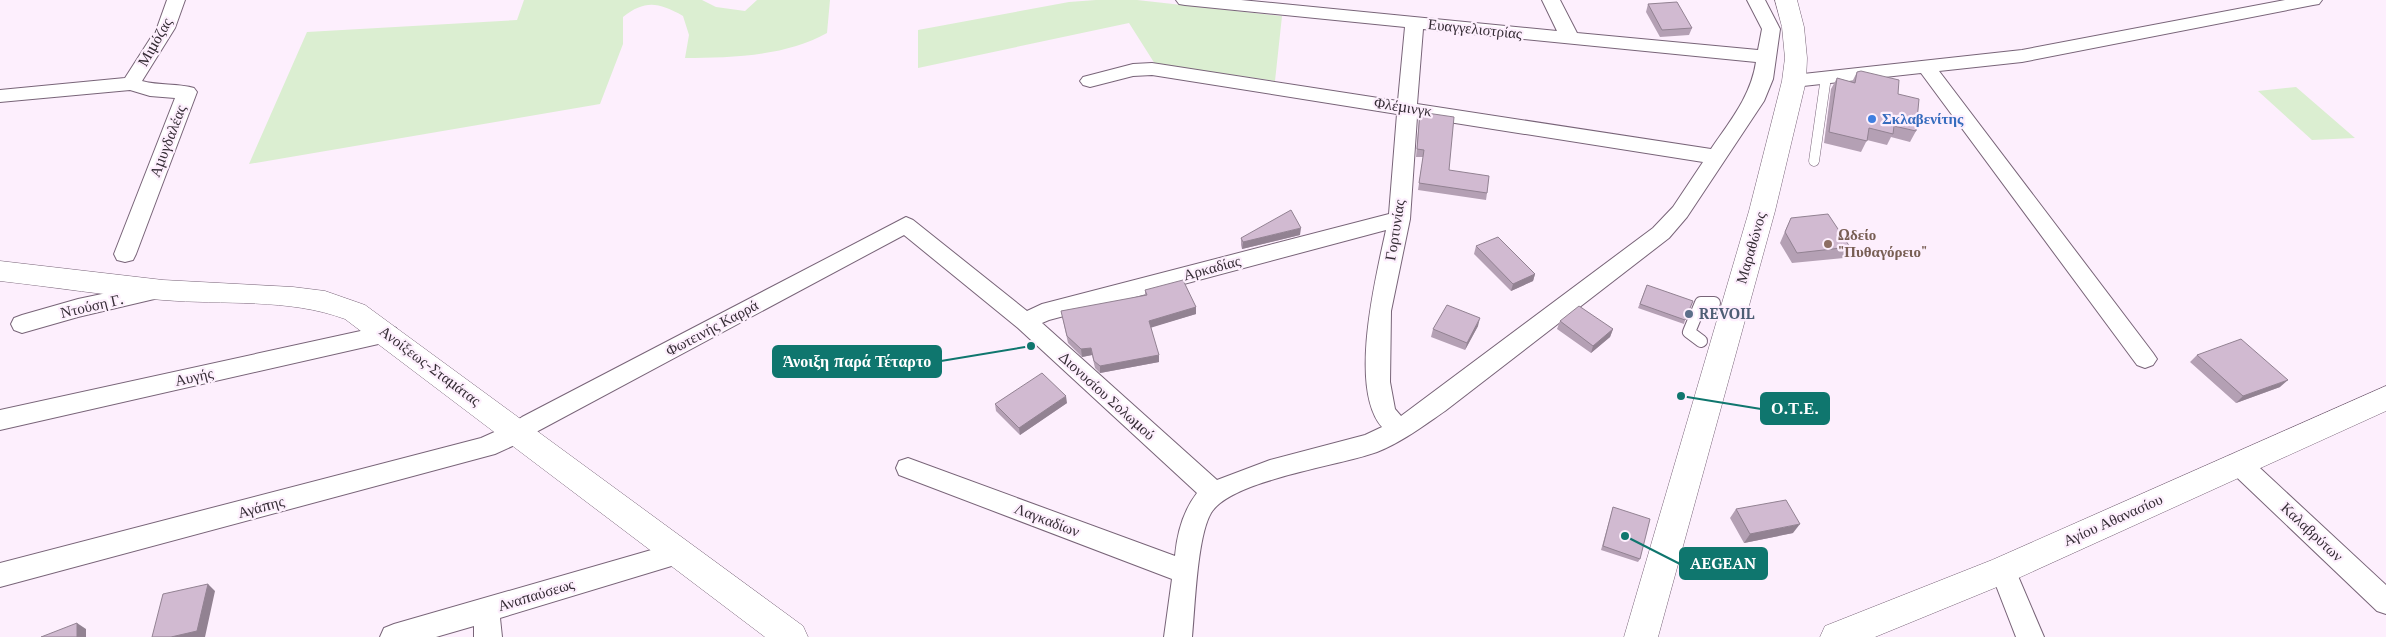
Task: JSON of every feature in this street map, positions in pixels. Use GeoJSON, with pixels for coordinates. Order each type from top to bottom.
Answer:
{"type":"FeatureCollection","features":[{"type":"Feature","properties":{"kind":"street","name":"Μιμόζας"},"geometry":{"type":"LineString","coordinates":[[131,84],[166,28],[176,0]]}},
{"type":"Feature","properties":{"kind":"street","name":"Ευαγγελιστρίας"},"geometry":{"type":"LineString","coordinates":[[1185,0],[1340,8],[1414,23],[1765,57]]}},
{"type":"Feature","properties":{"kind":"street"},"geometry":{"type":"LineString","coordinates":[[1551,0],[1570,38]]}},
{"type":"Feature","properties":{"kind":"street"},"geometry":{"type":"LineString","coordinates":[[1178,637],[1190,536],[1200,508],[1213,492],[1270,470],[1370,444],[1399,430],[1437,404],[1661,233],[1680,212],[1754,101],[1762,79],[1771,29],[1756,0]]}},
{"type":"Feature","properties":{"kind":"street","name":"Μαραθώνος"},"geometry":{"type":"LineString","coordinates":[[1641,637],[1764,205],[1794,81],[1796,58],[1793,27],[1786,0]]}},
{"type":"Feature","properties":{"kind":"street"},"geometry":{"type":"LineString","coordinates":[[1794,81],[1925,65],[2022,56],[2313,0]]}},
{"type":"Feature","properties":{"kind":"street","name":"Γορτυνίας"},"geometry":{"type":"LineString","coordinates":[[1399,430],[1384,413],[1378,382],[1380,311],[1399,219],[1409,108],[1414,23]]}},
{"type":"Feature","properties":{"kind":"street"},"geometry":{"type":"LineString","coordinates":[[1925,65],[2145,359]]}},
{"type":"Feature","properties":{"kind":"street","name":"Φλέμινγκ"},"geometry":{"type":"LineString","coordinates":[[1090,81],[1152,69],[1716,157]]}},
{"type":"Feature","properties":{"kind":"street","name":"Αμυγδαλέας"},"geometry":{"type":"LineString","coordinates":[[0,96],[131,84],[150,90],[187,92],[124,254]]}},
{"type":"Feature","properties":{"kind":"street","name":"Αρκαδίας"},"geometry":{"type":"LineString","coordinates":[[1026,322],[1042,313],[1399,219]]}},
{"type":"Feature","properties":{"kind":"street","name":"Διονυσίου Σολωμού"},"geometry":{"type":"LineString","coordinates":[[906,225],[1026,322],[1213,492]]}},
{"type":"Feature","properties":{"kind":"street","name":"Φωτεινής Καρρά"},"geometry":{"type":"LineString","coordinates":[[519,432],[530,424],[906,225]]}},
{"type":"Feature","properties":{"kind":"street","name":"Ανοίξεως-Σταμάτας"},"geometry":{"type":"LineString","coordinates":[[0,271],[163,290],[325,301],[355,312],[388,334],[791,637]]}},
{"type":"Feature","properties":{"kind":"street","name":"Ντούση Γ."},"geometry":{"type":"LineString","coordinates":[[34,324],[163,290]]}},
{"type":"Feature","properties":{"kind":"street","name":"Αυγής"},"geometry":{"type":"LineString","coordinates":[[0,420],[388,334]]}},
{"type":"Feature","properties":{"kind":"street","name":"Αγίου Αθανασίου"},"geometry":{"type":"LineString","coordinates":[[1837,637],[2003,570],[2386,398]]}},
{"type":"Feature","properties":{"kind":"street","name":"Αγάπης"},"geometry":{"type":"LineString","coordinates":[[0,575],[486,447],[519,432]]}},
{"type":"Feature","properties":{"kind":"street","name":"Καλαβρύτων"},"geometry":{"type":"LineString","coordinates":[[2238,463],[2386,602]]}},
{"type":"Feature","properties":{"kind":"street","name":"Λαγκαδίων"},"geometry":{"type":"LineString","coordinates":[[908,468],[1185,572]]}},
{"type":"Feature","properties":{"kind":"street","name":"Αναπαύσεως"},"geometry":{"type":"LineString","coordinates":[[394,637],[679,552]]}},
{"type":"Feature","properties":{"kind":"street"},"geometry":{"type":"LineString","coordinates":[[2003,570],[2030,637]]}},
{"type":"Feature","properties":{"kind":"street"},"geometry":{"type":"LineString","coordinates":[[486,610],[488,637]]}},
{"type":"Feature","properties":{"kind":"lane"},"geometry":{"type":"LineString","coordinates":[[1814,161],[1826,77]]}},
{"type":"Feature","properties":{"kind":"lane"},"geometry":{"type":"LineString","coordinates":[[1702,341],[1689,332],[1701,303],[1714,303]]}},
{"type":"Feature","properties":{"kind":"green space"},"geometry":{"type":"Polygon","coordinates":[[[524,0],[702,0],[716,7],[745,11],[757,0],[830,0],[827,33],[794,47],[758,54],[721,57],[685,58],[689,35],[683,16],[659,6],[645,6],[623,17],[623,44],[600,104],[249,164],[307,32],[517,20],[524,0]]]}},
{"type":"Feature","properties":{"kind":"green space"},"geometry":{"type":"Polygon","coordinates":[[[1137,0],[1282,16],[1275,81],[1155,64],[1129,23],[918,68],[918,30],[1069,2],[1137,0]]]}},
{"type":"Feature","properties":{"kind":"green space"},"geometry":{"type":"Polygon","coordinates":[[[2296,87],[2355,138],[2312,140],[2258,91],[2296,87]]]}},
{"type":"Feature","properties":{"kind":"building"},"geometry":{"type":"Polygon","coordinates":[[[1677,2],[1692,28],[1662,30],[1648,4],[1677,2]]]}},
{"type":"Feature","properties":{"kind":"building","name":"Σκλαβενίτης"},"geometry":{"type":"Polygon","coordinates":[[[1861,71],[1899,80],[1898,94],[1919,99],[1916,131],[1894,126],[1893,134],[1869,128],[1867,141],[1829,132],[1837,78],[1855,83],[1857,72],[1861,71]]]}},
{"type":"Feature","properties":{"kind":"building"},"geometry":{"type":"Polygon","coordinates":[[[1420,112],[1454,117],[1449,170],[1489,176],[1487,193],[1419,183],[1424,150],[1417,149],[1420,112]]]}},
{"type":"Feature","properties":{"kind":"building"},"geometry":{"type":"Polygon","coordinates":[[[1291,210],[1301,228],[1243,242],[1241,238],[1291,210]]]}},
{"type":"Feature","properties":{"kind":"building"},"geometry":{"type":"Polygon","coordinates":[[[1828,214],[1850,247],[1797,253],[1785,232],[1791,218],[1828,214]]]}},
{"type":"Feature","properties":{"kind":"building"},"geometry":{"type":"Polygon","coordinates":[[[1498,237],[1535,274],[1513,284],[1476,246],[1498,237]]]}},
{"type":"Feature","properties":{"kind":"building"},"geometry":{"type":"Polygon","coordinates":[[[1183,280],[1196,307],[1149,321],[1159,355],[1100,366],[1094,361],[1091,348],[1081,349],[1067,336],[1061,311],[1147,295],[1145,290],[1183,280]]]}},
{"type":"Feature","properties":{"kind":"building"},"geometry":{"type":"Polygon","coordinates":[[[1647,285],[1693,301],[1685,320],[1640,304],[1647,285]]]}},
{"type":"Feature","properties":{"kind":"building"},"geometry":{"type":"Polygon","coordinates":[[[1447,305],[1480,318],[1467,343],[1433,329],[1447,305]]]}},
{"type":"Feature","properties":{"kind":"building"},"geometry":{"type":"Polygon","coordinates":[[[1579,306],[1613,329],[1593,346],[1560,321],[1579,306]]]}},
{"type":"Feature","properties":{"kind":"building"},"geometry":{"type":"Polygon","coordinates":[[[2241,339],[2288,380],[2243,396],[2197,355],[2241,339]]]}},
{"type":"Feature","properties":{"kind":"building"},"geometry":{"type":"Polygon","coordinates":[[[1042,373],[1066,396],[1019,428],[995,404],[1042,373]]]}},
{"type":"Feature","properties":{"kind":"building"},"geometry":{"type":"Polygon","coordinates":[[[1786,500],[1800,524],[1750,534],[1736,509],[1786,500]]]}},
{"type":"Feature","properties":{"kind":"building"},"geometry":{"type":"Polygon","coordinates":[[[1613,507],[1650,519],[1640,559],[1603,546],[1613,507]]]}},
{"type":"Feature","properties":{"kind":"building"},"geometry":{"type":"Polygon","coordinates":[[[208,584],[197,631],[171,637],[152,637],[163,594],[208,584]]]}},
{"type":"Feature","properties":{"kind":"building"},"geometry":{"type":"Polygon","coordinates":[[[77,623],[77,637],[41,637],[77,623]]]}},
{"type":"Feature","properties":{"kind":"place","name":"Σκλαβενίτης"},"geometry":{"type":"Point","coordinates":[1872,119]}},
{"type":"Feature","properties":{"kind":"place","name":"Ωδείο \"Πυθαγόρειο\""},"geometry":{"type":"Point","coordinates":[1828,244]}},
{"type":"Feature","properties":{"kind":"place","name":"REVOIL"},"geometry":{"type":"Point","coordinates":[1689,314]}},
{"type":"Feature","properties":{"kind":"place","name":"Άνοιξη παρά Τέταρτο"},"geometry":{"type":"Point","coordinates":[1031,346]}},
{"type":"Feature","properties":{"kind":"place","name":"Ο.Τ.Ε."},"geometry":{"type":"Point","coordinates":[1681,396]}},
{"type":"Feature","properties":{"kind":"place","name":"AEGEAN"},"geometry":{"type":"Point","coordinates":[1625,536]}}]}
